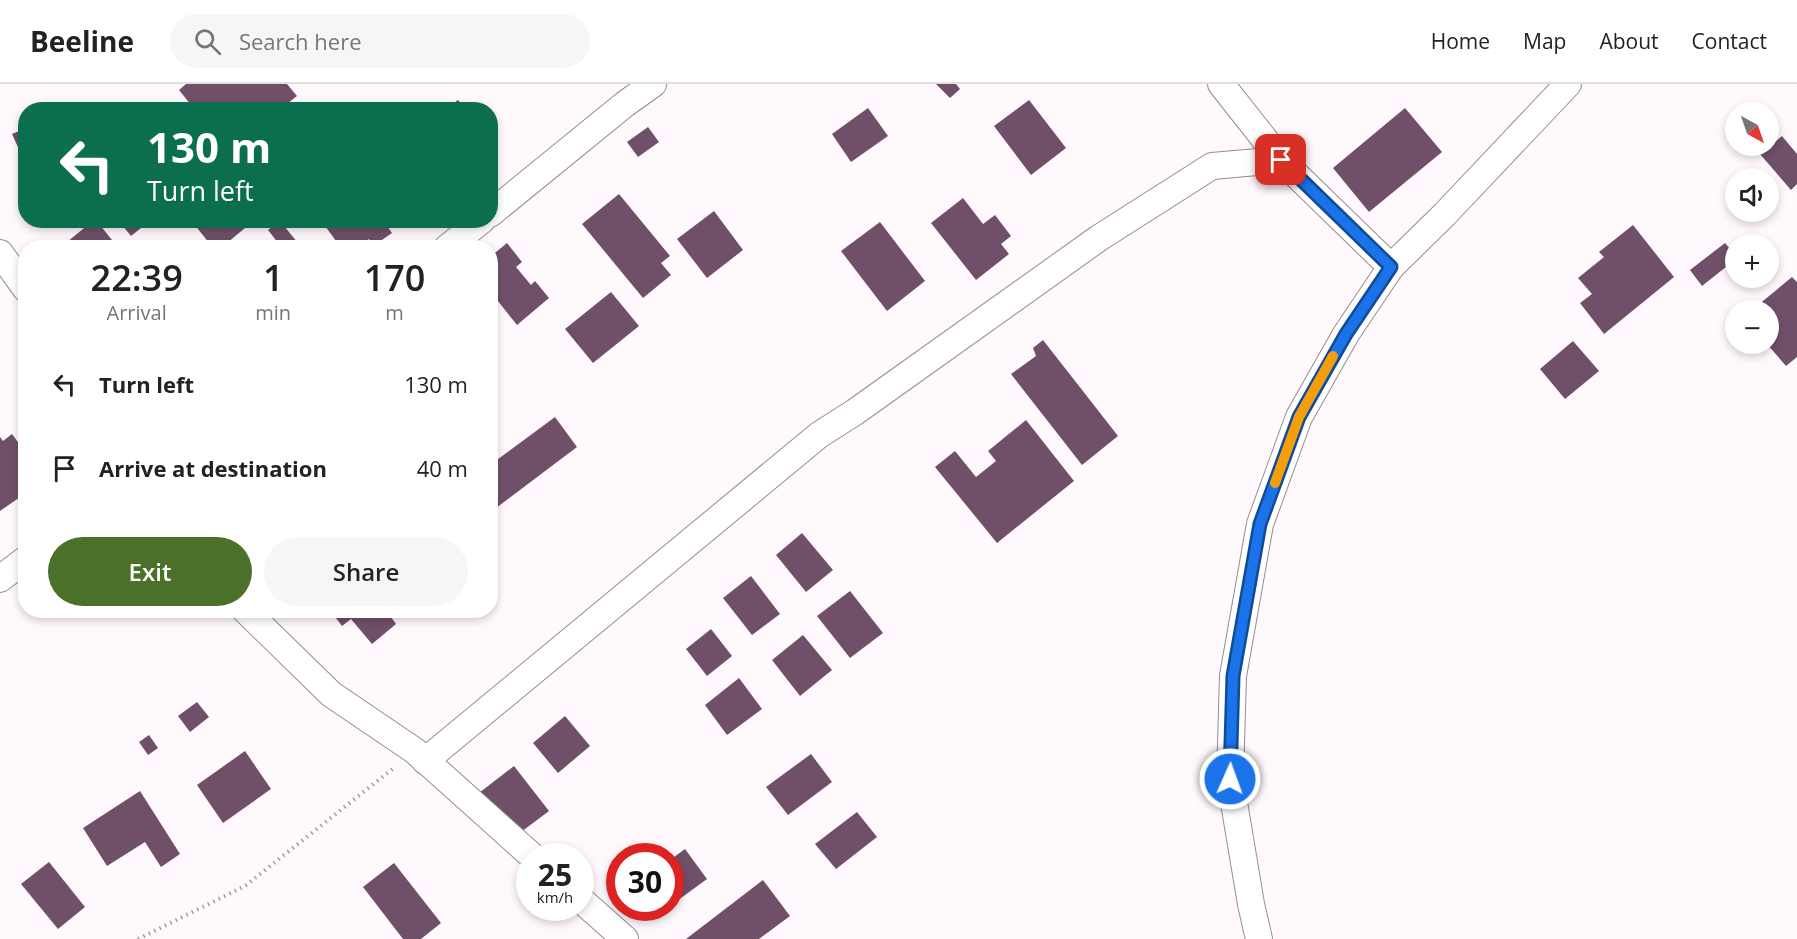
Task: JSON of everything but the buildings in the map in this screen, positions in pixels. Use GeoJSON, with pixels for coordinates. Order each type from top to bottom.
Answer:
{"type":"FeatureCollection","features":[{"type":"Feature","properties":{"kind":"street"},"geometry":{"type":"LineString","coordinates":[[498,207],[625,104],[653,84]]}},
{"type":"Feature","properties":{"kind":"street"},"geometry":{"type":"LineString","coordinates":[[1221,84],[1281,160],[1391,267]]}},
{"type":"Feature","properties":{"kind":"street"},"geometry":{"type":"LineString","coordinates":[[1259,939],[1230,779],[1233,676],[1260,524],[1299,417],[1346,334],[1391,267],[1445,214],[1568,84]]}},
{"type":"Feature","properties":{"kind":"street"},"geometry":{"type":"LineString","coordinates":[[420,756],[819,435],[855,412],[1099,238],[1212,166],[1281,160]]}},
{"type":"Feature","properties":{"kind":"street"},"geometry":{"type":"LineString","coordinates":[[457,240],[472,228]]}},
{"type":"Feature","properties":{"kind":"street"},"geometry":{"type":"LineString","coordinates":[[0,252],[18,278]]}},
{"type":"Feature","properties":{"kind":"street"},"geometry":{"type":"LineString","coordinates":[[0,579],[18,565]]}},
{"type":"Feature","properties":{"kind":"street"},"geometry":{"type":"LineString","coordinates":[[253,618],[331,694],[420,756],[517,843]]}},
{"type":"Feature","properties":{"kind":"street"},"geometry":{"type":"LineString","coordinates":[[594,912],[625,939]]}},
{"type":"Feature","properties":{"kind":"path"},"geometry":{"type":"LineString","coordinates":[[138,939],[245,886],[420,756]]}},
{"type":"Feature","properties":{"kind":"slow traffic"},"geometry":{"type":"LineString","coordinates":[[1275,483],[1299,417],[1333,356]]}},
{"type":"Feature","properties":{"kind":"route"},"geometry":{"type":"LineString","coordinates":[[1230,779],[1233,676],[1260,524],[1299,417],[1346,334],[1391,267],[1281,160]]}}]}
